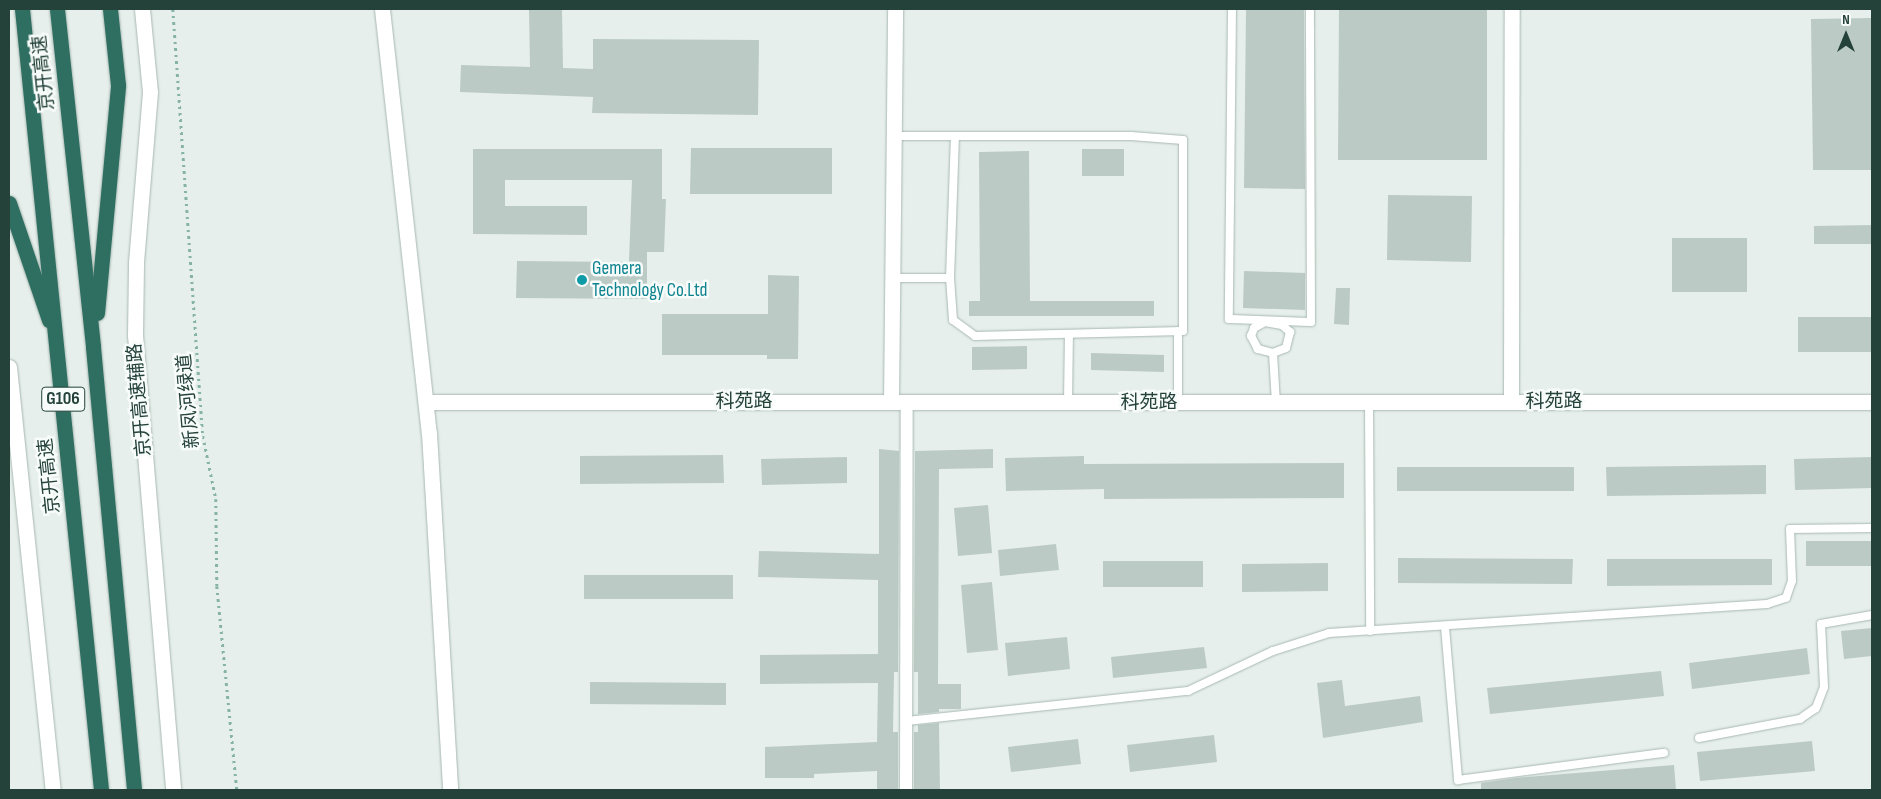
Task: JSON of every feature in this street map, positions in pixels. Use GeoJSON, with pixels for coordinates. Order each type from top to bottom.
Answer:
{"type":"FeatureCollection","features":[{"type":"Feature","properties":{"kind":"highway","name":"京开高速"},"geometry":{"type":"LineString","coordinates":[[22,9],[58,345],[101,790]]}},
{"type":"Feature","properties":{"kind":"highway","name":"京开高速"},"geometry":{"type":"LineString","coordinates":[[57,9],[94,347],[134,790]]}},
{"type":"Feature","properties":{"kind":"highway"},"geometry":{"type":"LineString","coordinates":[[94,347],[118,86],[110,9]]}},
{"type":"Feature","properties":{"kind":"highway"},"geometry":{"type":"LineString","coordinates":[[9,203],[58,345]]}},
{"type":"Feature","properties":{"kind":"street","name":"京开高速辅路"},"geometry":{"type":"LineString","coordinates":[[142,9],[150,92],[136,264],[135,334],[173,790]]}},
{"type":"Feature","properties":{"kind":"street"},"geometry":{"type":"LineString","coordinates":[[382,9],[426,402],[450,790]]}},
{"type":"Feature","properties":{"kind":"street"},"geometry":{"type":"LineString","coordinates":[[891,402],[894,9]]}},
{"type":"Feature","properties":{"kind":"street"},"geometry":{"type":"LineString","coordinates":[[1511,402],[1512,9]]}},
{"type":"Feature","properties":{"kind":"street"},"geometry":{"type":"LineString","coordinates":[[9,367],[53,790]]}},
{"type":"Feature","properties":{"kind":"street","name":"科苑路"},"geometry":{"type":"LineString","coordinates":[[426,402],[1872,402]]}},
{"type":"Feature","properties":{"kind":"street"},"geometry":{"type":"LineString","coordinates":[[906,790],[907,402]]}},
{"type":"Feature","properties":{"kind":"lane"},"geometry":{"type":"LineString","coordinates":[[1232,9],[1229,319],[1265,322],[1311,322],[1310,9]]}},
{"type":"Feature","properties":{"kind":"lane"},"geometry":{"type":"LineString","coordinates":[[894,136],[955,136],[1131,136],[1183,140],[1183,331],[975,336],[953,320],[950,278],[955,136]]}},
{"type":"Feature","properties":{"kind":"lane"},"geometry":{"type":"LineString","coordinates":[[892,278],[950,278]]}},
{"type":"Feature","properties":{"kind":"lane"},"geometry":{"type":"LineString","coordinates":[[1265,322],[1282,325],[1290,332],[1286,348],[1273,353],[1258,348],[1251,336],[1254,328],[1265,322]]}},
{"type":"Feature","properties":{"kind":"lane"},"geometry":{"type":"LineString","coordinates":[[1178,331],[1178,403]]}},
{"type":"Feature","properties":{"kind":"lane"},"geometry":{"type":"LineString","coordinates":[[1068,402],[1069,334]]}},
{"type":"Feature","properties":{"kind":"lane"},"geometry":{"type":"LineString","coordinates":[[1273,353],[1276,403]]}},
{"type":"Feature","properties":{"kind":"lane"},"geometry":{"type":"LineString","coordinates":[[1369,402],[1370,631]]}},
{"type":"Feature","properties":{"kind":"lane"},"geometry":{"type":"LineString","coordinates":[[906,721],[1188,691],[1273,651],[1328,633],[1445,627],[1582,615],[1767,604],[1786,598],[1792,581],[1790,529],[1872,528]]}},
{"type":"Feature","properties":{"kind":"lane"},"geometry":{"type":"LineString","coordinates":[[1700,738],[1800,719],[1816,708],[1824,687],[1821,624],[1872,616]]}},
{"type":"Feature","properties":{"kind":"lane"},"geometry":{"type":"LineString","coordinates":[[1445,627],[1458,780],[1664,754]]}},
{"type":"Feature","properties":{"kind":"path","name":"新凤河绿道"},"geometry":{"type":"LineString","coordinates":[[173,9],[203,436],[216,500],[217,586],[237,790]]}},
{"type":"Feature","properties":{"kind":"building"},"geometry":{"type":"Polygon","coordinates":[[[529,9],[562,9],[563,68],[593,69],[593,39],[759,40],[758,115],[592,113],[593,97],[460,92],[461,65],[530,67],[529,9]]]}},
{"type":"Feature","properties":{"kind":"building"},"geometry":{"type":"Polygon","coordinates":[[[1246,9],[1304,9],[1305,189],[1244,188],[1246,9]]]}},
{"type":"Feature","properties":{"kind":"building"},"geometry":{"type":"Polygon","coordinates":[[[1339,9],[1487,9],[1487,160],[1338,160],[1339,9]]]}},
{"type":"Feature","properties":{"kind":"building"},"geometry":{"type":"Polygon","coordinates":[[[1872,18],[1872,170],[1813,170],[1811,19],[1872,18]]]}},
{"type":"Feature","properties":{"kind":"building"},"geometry":{"type":"Polygon","coordinates":[[[691,148],[832,148],[832,194],[690,194],[691,148]]]}},
{"type":"Feature","properties":{"kind":"building"},"geometry":{"type":"Polygon","coordinates":[[[473,149],[662,149],[662,199],[666,199],[664,252],[647,252],[647,299],[516,298],[517,261],[629,262],[632,180],[505,180],[505,206],[587,206],[587,235],[473,234],[473,149]]]}},
{"type":"Feature","properties":{"kind":"building"},"geometry":{"type":"Polygon","coordinates":[[[1082,149],[1124,149],[1124,176],[1082,176],[1082,149]]]}},
{"type":"Feature","properties":{"kind":"building"},"geometry":{"type":"Polygon","coordinates":[[[1029,151],[1030,301],[1154,301],[1154,316],[969,316],[969,301],[980,301],[979,152],[1029,151]]]}},
{"type":"Feature","properties":{"kind":"building"},"geometry":{"type":"Polygon","coordinates":[[[1388,195],[1472,196],[1471,262],[1387,260],[1388,195]]]}},
{"type":"Feature","properties":{"kind":"building"},"geometry":{"type":"Polygon","coordinates":[[[1872,225],[1872,244],[1814,244],[1814,226],[1872,225]]]}},
{"type":"Feature","properties":{"kind":"building"},"geometry":{"type":"Polygon","coordinates":[[[1672,238],[1747,238],[1747,292],[1672,292],[1672,238]]]}},
{"type":"Feature","properties":{"kind":"building"},"geometry":{"type":"Polygon","coordinates":[[[1244,271],[1305,273],[1305,310],[1243,308],[1244,271]]]}},
{"type":"Feature","properties":{"kind":"building"},"geometry":{"type":"Polygon","coordinates":[[[768,275],[799,276],[798,359],[767,359],[767,355],[662,355],[662,314],[768,314],[768,275]]]}},
{"type":"Feature","properties":{"kind":"building"},"geometry":{"type":"Polygon","coordinates":[[[1336,288],[1350,288],[1349,325],[1334,324],[1336,288]]]}},
{"type":"Feature","properties":{"kind":"building"},"geometry":{"type":"Polygon","coordinates":[[[1798,317],[1872,317],[1872,352],[1798,352],[1798,317]]]}},
{"type":"Feature","properties":{"kind":"building"},"geometry":{"type":"Polygon","coordinates":[[[1027,346],[1027,369],[972,370],[972,347],[1027,346]]]}},
{"type":"Feature","properties":{"kind":"building"},"geometry":{"type":"Polygon","coordinates":[[[1091,353],[1164,355],[1164,372],[1091,370],[1091,353]]]}},
{"type":"Feature","properties":{"kind":"building"},"geometry":{"type":"Polygon","coordinates":[[[879,449],[899,451],[898,672],[894,672],[893,732],[898,732],[898,790],[877,790],[877,771],[814,774],[814,778],[765,778],[765,747],[877,742],[878,683],[760,684],[760,655],[878,654],[878,580],[758,577],[759,551],[879,554],[879,449]]]}},
{"type":"Feature","properties":{"kind":"building"},"geometry":{"type":"Polygon","coordinates":[[[993,449],[993,468],[939,469],[938,684],[961,684],[961,709],[939,709],[939,712],[918,714],[918,672],[914,672],[915,451],[993,449]]]}},
{"type":"Feature","properties":{"kind":"building"},"geometry":{"type":"Polygon","coordinates":[[[723,455],[724,483],[580,484],[580,456],[723,455]]]}},
{"type":"Feature","properties":{"kind":"building"},"geometry":{"type":"Polygon","coordinates":[[[1084,456],[1084,464],[1344,463],[1344,498],[1104,499],[1104,489],[1006,491],[1005,458],[1084,456]]]}},
{"type":"Feature","properties":{"kind":"building"},"geometry":{"type":"Polygon","coordinates":[[[847,457],[847,483],[762,485],[761,459],[847,457]]]}},
{"type":"Feature","properties":{"kind":"building"},"geometry":{"type":"Polygon","coordinates":[[[1872,457],[1872,488],[1795,490],[1794,459],[1872,457]]]}},
{"type":"Feature","properties":{"kind":"building"},"geometry":{"type":"Polygon","coordinates":[[[1766,465],[1766,494],[1607,496],[1606,467],[1766,465]]]}},
{"type":"Feature","properties":{"kind":"building"},"geometry":{"type":"Polygon","coordinates":[[[1397,467],[1574,467],[1574,491],[1397,491],[1397,467]]]}},
{"type":"Feature","properties":{"kind":"building"},"geometry":{"type":"Polygon","coordinates":[[[988,505],[992,553],[958,556],[954,508],[988,505]]]}},
{"type":"Feature","properties":{"kind":"building"},"geometry":{"type":"Polygon","coordinates":[[[1806,541],[1872,541],[1872,566],[1806,566],[1806,541]]]}},
{"type":"Feature","properties":{"kind":"building"},"geometry":{"type":"Polygon","coordinates":[[[1056,544],[1059,570],[1000,576],[998,550],[1056,544]]]}},
{"type":"Feature","properties":{"kind":"building"},"geometry":{"type":"Polygon","coordinates":[[[1398,558],[1573,559],[1572,584],[1398,583],[1398,558]]]}},
{"type":"Feature","properties":{"kind":"building"},"geometry":{"type":"Polygon","coordinates":[[[1607,559],[1772,559],[1772,585],[1607,586],[1607,559]]]}},
{"type":"Feature","properties":{"kind":"building"},"geometry":{"type":"Polygon","coordinates":[[[1103,561],[1203,561],[1203,587],[1103,587],[1103,561]]]}},
{"type":"Feature","properties":{"kind":"building"},"geometry":{"type":"Polygon","coordinates":[[[1328,563],[1328,591],[1242,592],[1242,564],[1328,563]]]}},
{"type":"Feature","properties":{"kind":"building"},"geometry":{"type":"Polygon","coordinates":[[[584,575],[733,575],[733,599],[584,599],[584,575]]]}},
{"type":"Feature","properties":{"kind":"building"},"geometry":{"type":"Polygon","coordinates":[[[992,582],[998,650],[967,653],[961,585],[992,582]]]}},
{"type":"Feature","properties":{"kind":"building"},"geometry":{"type":"Polygon","coordinates":[[[1872,628],[1872,656],[1844,659],[1841,631],[1872,628]]]}},
{"type":"Feature","properties":{"kind":"building"},"geometry":{"type":"Polygon","coordinates":[[[1067,637],[1070,669],[1008,676],[1005,643],[1067,637]]]}},
{"type":"Feature","properties":{"kind":"building"},"geometry":{"type":"Polygon","coordinates":[[[1204,647],[1207,668],[1113,678],[1111,657],[1204,647]]]}},
{"type":"Feature","properties":{"kind":"building"},"geometry":{"type":"Polygon","coordinates":[[[1807,648],[1810,674],[1692,689],[1689,663],[1807,648]]]}},
{"type":"Feature","properties":{"kind":"building"},"geometry":{"type":"Polygon","coordinates":[[[1661,671],[1664,696],[1490,714],[1487,688],[1661,671]]]}},
{"type":"Feature","properties":{"kind":"building"},"geometry":{"type":"Polygon","coordinates":[[[1342,680],[1345,706],[1420,696],[1423,722],[1323,738],[1317,683],[1342,680]]]}},
{"type":"Feature","properties":{"kind":"building"},"geometry":{"type":"Polygon","coordinates":[[[590,682],[726,683],[726,705],[590,704],[590,682]]]}},
{"type":"Feature","properties":{"kind":"building"},"geometry":{"type":"Polygon","coordinates":[[[939,723],[940,790],[914,790],[914,732],[918,732],[918,725],[939,723]]]}},
{"type":"Feature","properties":{"kind":"building"},"geometry":{"type":"Polygon","coordinates":[[[1214,735],[1217,762],[1130,772],[1127,745],[1214,735]]]}},
{"type":"Feature","properties":{"kind":"building"},"geometry":{"type":"Polygon","coordinates":[[[1078,739],[1081,764],[1011,772],[1008,747],[1078,739]]]}},
{"type":"Feature","properties":{"kind":"building"},"geometry":{"type":"Polygon","coordinates":[[[1812,741],[1815,771],[1700,781],[1697,752],[1812,741]]]}},
{"type":"Feature","properties":{"kind":"building"},"geometry":{"type":"Polygon","coordinates":[[[1674,765],[1676,790],[1481,790],[1481,783],[1515,778],[1674,765]]]}},
{"type":"Feature","properties":{"kind":"place","name":"Gemera Technology Co.Ltd"},"geometry":{"type":"Point","coordinates":[582,280]}}]}
